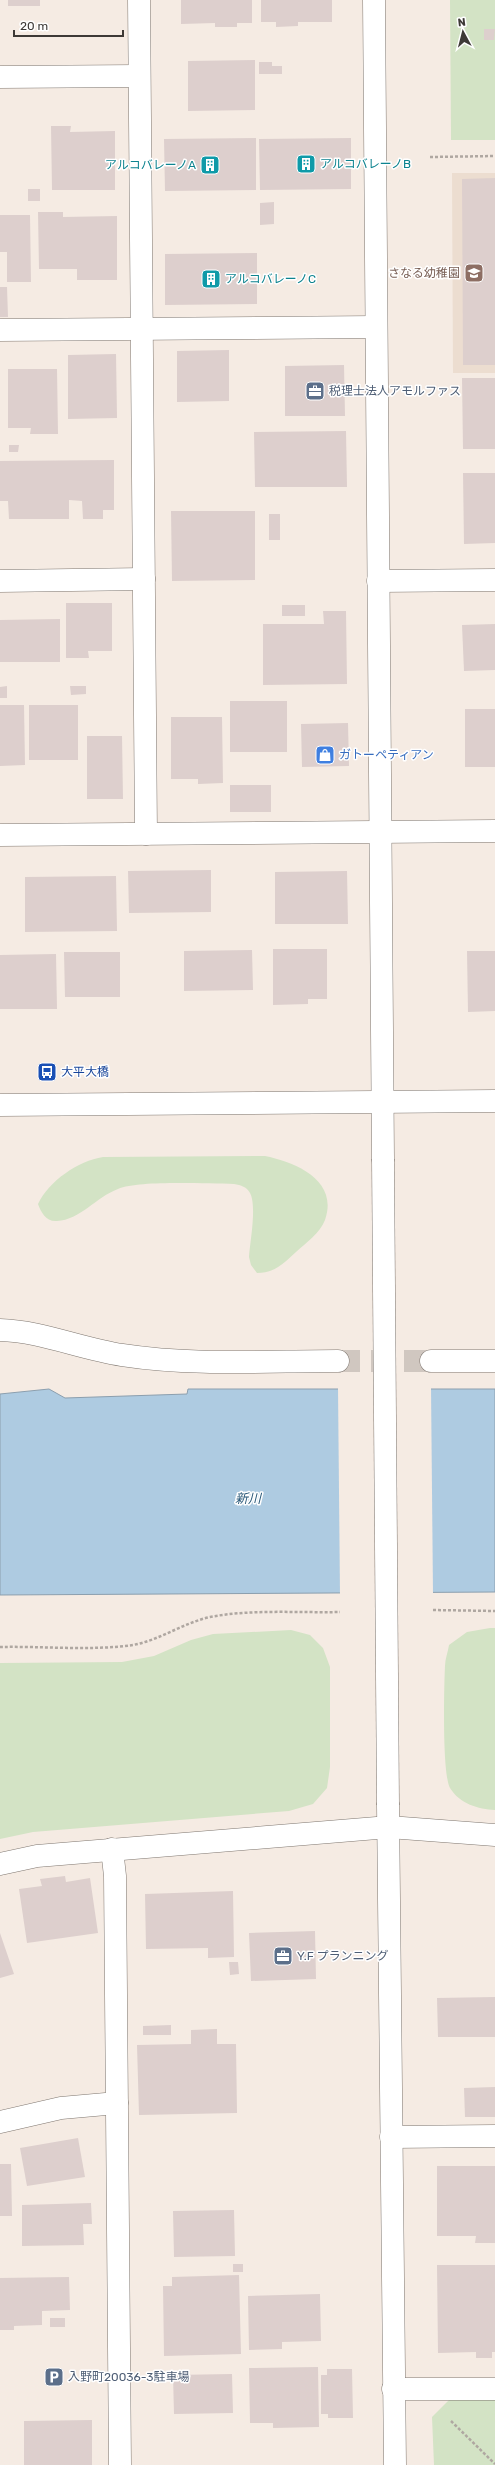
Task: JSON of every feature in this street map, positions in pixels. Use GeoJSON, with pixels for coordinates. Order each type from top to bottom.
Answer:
{"type":"FeatureCollection","features":[{"type":"Feature","properties":{"kind":"street"},"geometry":{"type":"LineString","coordinates":[[139,0],[146,834]]}},
{"type":"Feature","properties":{"kind":"street"},"geometry":{"type":"LineString","coordinates":[[374,0],[382,1102],[393,2389],[395,2465]]}},
{"type":"Feature","properties":{"kind":"street"},"geometry":{"type":"LineString","coordinates":[[0,77],[139,76]]}},
{"type":"Feature","properties":{"kind":"street"},"geometry":{"type":"LineString","coordinates":[[0,330],[376,327]]}},
{"type":"Feature","properties":{"kind":"street"},"geometry":{"type":"LineString","coordinates":[[0,581],[144,579]]}},
{"type":"Feature","properties":{"kind":"street"},"geometry":{"type":"LineString","coordinates":[[378,581],[495,580]]}},
{"type":"Feature","properties":{"kind":"street"},"geometry":{"type":"LineString","coordinates":[[0,835],[495,831]]}},
{"type":"Feature","properties":{"kind":"street"},"geometry":{"type":"LineString","coordinates":[[0,1105],[495,1101]]}},
{"type":"Feature","properties":{"kind":"street"},"geometry":{"type":"LineString","coordinates":[[0,1330],[32,1335],[103,1352],[156,1360],[338,1361]]}},
{"type":"Feature","properties":{"kind":"street"},"geometry":{"type":"LineString","coordinates":[[431,1361],[495,1360]]}},
{"type":"Feature","properties":{"kind":"street"},"geometry":{"type":"LineString","coordinates":[[0,1864],[36,1856],[389,1827],[495,1835]]}},
{"type":"Feature","properties":{"kind":"street"},"geometry":{"type":"LineString","coordinates":[[112,1849],[115,1876],[120,2465]]}},
{"type":"Feature","properties":{"kind":"street"},"geometry":{"type":"LineString","coordinates":[[0,2122],[61,2108],[117,2103]]}},
{"type":"Feature","properties":{"kind":"street"},"geometry":{"type":"LineString","coordinates":[[391,2137],[495,2136]]}},
{"type":"Feature","properties":{"kind":"street"},"geometry":{"type":"LineString","coordinates":[[393,2389],[495,2388]]}},
{"type":"Feature","properties":{"kind":"path"},"geometry":{"type":"LineString","coordinates":[[430,157],[495,156]]}},
{"type":"Feature","properties":{"kind":"path"},"geometry":{"type":"LineString","coordinates":[[433,1610],[495,1611]]}},
{"type":"Feature","properties":{"kind":"path"},"geometry":{"type":"LineString","coordinates":[[0,1647],[121,1646],[149,1640],[185,1624],[210,1617],[235,1614],[340,1612]]}},
{"type":"Feature","properties":{"kind":"path"},"geometry":{"type":"LineString","coordinates":[[446,2416],[495,2464]]}},
{"type":"Feature","properties":{"kind":"shaded area","name":"さなる幼稚園"},"geometry":{"type":"Polygon","coordinates":[[[452,173],[495,173],[495,373],[453,373],[452,173]]]}},
{"type":"Feature","properties":{"kind":"green space"},"geometry":{"type":"Polygon","coordinates":[[[450,0],[495,0],[495,140],[451,140],[450,0]]]}},
{"type":"Feature","properties":{"kind":"green space"},"geometry":{"type":"Polygon","coordinates":[[[265,1156],[289,1163],[312,1175],[326,1194],[328,1206],[323,1225],[312,1238],[279,1267],[263,1273],[257,1273],[251,1265],[249,1257],[253,1215],[252,1199],[247,1189],[239,1185],[158,1183],[128,1186],[102,1197],[81,1213],[73,1217],[57,1221],[47,1218],[42,1213],[38,1204],[49,1188],[65,1173],[93,1159],[103,1157],[265,1156]]]}},
{"type":"Feature","properties":{"kind":"green space"},"geometry":{"type":"Polygon","coordinates":[[[495,1628],[495,1810],[470,1805],[454,1793],[450,1788],[447,1779],[445,1748],[445,1661],[449,1645],[467,1632],[495,1628]]]}},
{"type":"Feature","properties":{"kind":"green space"},"geometry":{"type":"Polygon","coordinates":[[[291,1630],[310,1635],[323,1648],[330,1667],[330,1767],[327,1788],[313,1804],[289,1811],[33,1832],[0,1839],[0,1663],[122,1662],[154,1656],[191,1640],[213,1634],[291,1630]]]}},
{"type":"Feature","properties":{"kind":"green space"},"geometry":{"type":"Polygon","coordinates":[[[449,2400],[495,2400],[495,2465],[434,2465],[432,2417],[449,2400]]]}},
{"type":"Feature","properties":{"kind":"water","name":"新川"},"geometry":{"type":"Polygon","coordinates":[[[49,1389],[65,1398],[187,1394],[188,1389],[495,1389],[495,1592],[0,1595],[0,1394],[49,1389]]]}},
{"type":"Feature","properties":{"kind":"pier"},"geometry":{"type":"Polygon","coordinates":[[[338,1387],[431,1387],[433,1594],[340,1595],[338,1387]]]}},
{"type":"Feature","properties":{"kind":"building"},"geometry":{"type":"Polygon","coordinates":[[[8,0],[40,0],[40,6],[8,6],[8,0]]]}},
{"type":"Feature","properties":{"kind":"building"},"geometry":{"type":"Polygon","coordinates":[[[181,0],[252,0],[252,23],[237,23],[237,27],[215,27],[215,23],[181,24],[181,0]]]}},
{"type":"Feature","properties":{"kind":"building"},"geometry":{"type":"Polygon","coordinates":[[[261,0],[332,0],[332,22],[298,22],[298,26],[276,27],[276,22],[261,22],[261,0]]]}},
{"type":"Feature","properties":{"kind":"building"},"geometry":{"type":"Polygon","coordinates":[[[484,29],[495,29],[494,40],[484,40],[484,29]]]}},
{"type":"Feature","properties":{"kind":"building"},"geometry":{"type":"Polygon","coordinates":[[[255,60],[255,110],[188,111],[188,61],[255,60]]]}},
{"type":"Feature","properties":{"kind":"building"},"geometry":{"type":"Polygon","coordinates":[[[259,62],[272,62],[272,66],[282,66],[282,74],[259,74],[259,62]]]}},
{"type":"Feature","properties":{"kind":"building"},"geometry":{"type":"Polygon","coordinates":[[[51,126],[71,126],[70,132],[115,131],[115,190],[52,190],[51,126]]]}},
{"type":"Feature","properties":{"kind":"building","name":"アルコバレーノA"},"geometry":{"type":"Polygon","coordinates":[[[256,138],[256,190],[165,191],[164,139],[256,138]]]}},
{"type":"Feature","properties":{"kind":"building","name":"アルコバレーノB"},"geometry":{"type":"Polygon","coordinates":[[[351,138],[351,189],[260,190],[259,139],[351,138]]]}},
{"type":"Feature","properties":{"kind":"building","name":"さなる幼稚園"},"geometry":{"type":"Polygon","coordinates":[[[495,178],[495,365],[463,365],[462,179],[495,178]]]}},
{"type":"Feature","properties":{"kind":"building"},"geometry":{"type":"Polygon","coordinates":[[[28,189],[40,189],[40,201],[28,201],[28,189]]]}},
{"type":"Feature","properties":{"kind":"building"},"geometry":{"type":"Polygon","coordinates":[[[274,202],[274,224],[260,225],[260,203],[274,202]]]}},
{"type":"Feature","properties":{"kind":"building"},"geometry":{"type":"Polygon","coordinates":[[[38,212],[63,212],[63,217],[117,216],[117,280],[77,280],[77,269],[39,269],[38,212]]]}},
{"type":"Feature","properties":{"kind":"building"},"geometry":{"type":"Polygon","coordinates":[[[0,215],[30,215],[31,282],[7,282],[7,252],[0,252],[0,215]]]}},
{"type":"Feature","properties":{"kind":"building","name":"アルコバレーノC"},"geometry":{"type":"Polygon","coordinates":[[[257,253],[257,304],[165,305],[165,254],[257,253]]]}},
{"type":"Feature","properties":{"kind":"building"},"geometry":{"type":"Polygon","coordinates":[[[0,287],[7,287],[8,317],[0,317],[0,287]]]}},
{"type":"Feature","properties":{"kind":"building"},"geometry":{"type":"Polygon","coordinates":[[[229,350],[229,401],[177,402],[177,351],[229,350]]]}},
{"type":"Feature","properties":{"kind":"building"},"geometry":{"type":"Polygon","coordinates":[[[116,354],[117,418],[68,419],[68,355],[116,354]]]}},
{"type":"Feature","properties":{"kind":"building"},"geometry":{"type":"Polygon","coordinates":[[[344,365],[345,416],[285,416],[285,366],[344,365]]]}},
{"type":"Feature","properties":{"kind":"building"},"geometry":{"type":"Polygon","coordinates":[[[8,369],[57,369],[58,434],[30,434],[31,428],[8,428],[8,369]]]}},
{"type":"Feature","properties":{"kind":"building"},"geometry":{"type":"Polygon","coordinates":[[[462,378],[495,378],[495,449],[463,449],[462,378]]]}},
{"type":"Feature","properties":{"kind":"building"},"geometry":{"type":"Polygon","coordinates":[[[346,431],[347,487],[255,487],[254,432],[346,431]]]}},
{"type":"Feature","properties":{"kind":"building"},"geometry":{"type":"Polygon","coordinates":[[[9,445],[19,445],[18,452],[9,452],[9,445]]]}},
{"type":"Feature","properties":{"kind":"building"},"geometry":{"type":"Polygon","coordinates":[[[114,460],[114,510],[103,510],[103,519],[83,519],[82,501],[69,500],[69,519],[9,519],[8,501],[0,501],[0,461],[114,460]]]}},
{"type":"Feature","properties":{"kind":"building"},"geometry":{"type":"Polygon","coordinates":[[[463,473],[495,473],[495,543],[464,544],[463,473]]]}},
{"type":"Feature","properties":{"kind":"building"},"geometry":{"type":"Polygon","coordinates":[[[171,511],[255,511],[255,580],[172,581],[171,511]]]}},
{"type":"Feature","properties":{"kind":"building"},"geometry":{"type":"Polygon","coordinates":[[[269,514],[280,514],[280,540],[269,540],[269,514]]]}},
{"type":"Feature","properties":{"kind":"building"},"geometry":{"type":"Polygon","coordinates":[[[66,603],[112,603],[112,651],[88,651],[89,658],[66,658],[66,603]]]}},
{"type":"Feature","properties":{"kind":"building"},"geometry":{"type":"Polygon","coordinates":[[[282,605],[305,605],[305,616],[282,616],[282,605]]]}},
{"type":"Feature","properties":{"kind":"building"},"geometry":{"type":"Polygon","coordinates":[[[323,611],[346,611],[347,684],[263,685],[263,624],[324,624],[323,611]]]}},
{"type":"Feature","properties":{"kind":"building"},"geometry":{"type":"Polygon","coordinates":[[[60,619],[60,662],[0,662],[0,620],[60,619]]]}},
{"type":"Feature","properties":{"kind":"building"},"geometry":{"type":"Polygon","coordinates":[[[495,624],[495,670],[464,671],[462,625],[495,624]]]}},
{"type":"Feature","properties":{"kind":"building"},"geometry":{"type":"Polygon","coordinates":[[[7,686],[7,698],[0,698],[0,687],[7,686]]]}},
{"type":"Feature","properties":{"kind":"building"},"geometry":{"type":"Polygon","coordinates":[[[70,686],[86,686],[86,694],[71,695],[70,686]]]}},
{"type":"Feature","properties":{"kind":"building"},"geometry":{"type":"Polygon","coordinates":[[[230,701],[287,701],[287,752],[230,752],[230,701]]]}},
{"type":"Feature","properties":{"kind":"building"},"geometry":{"type":"Polygon","coordinates":[[[0,705],[24,705],[25,765],[0,766],[0,705]]]}},
{"type":"Feature","properties":{"kind":"building"},"geometry":{"type":"Polygon","coordinates":[[[29,705],[78,705],[78,760],[29,760],[29,705]]]}},
{"type":"Feature","properties":{"kind":"building"},"geometry":{"type":"Polygon","coordinates":[[[465,709],[495,709],[495,767],[465,767],[465,709]]]}},
{"type":"Feature","properties":{"kind":"building"},"geometry":{"type":"Polygon","coordinates":[[[171,717],[222,717],[223,783],[198,784],[198,779],[171,779],[171,717]]]}},
{"type":"Feature","properties":{"kind":"building"},"geometry":{"type":"Polygon","coordinates":[[[348,723],[349,766],[302,767],[301,724],[348,723]]]}},
{"type":"Feature","properties":{"kind":"building"},"geometry":{"type":"Polygon","coordinates":[[[87,736],[122,736],[123,799],[87,799],[87,736]]]}},
{"type":"Feature","properties":{"kind":"building"},"geometry":{"type":"Polygon","coordinates":[[[230,785],[271,785],[271,812],[230,812],[230,785]]]}},
{"type":"Feature","properties":{"kind":"building"},"geometry":{"type":"Polygon","coordinates":[[[211,870],[211,912],[129,913],[128,871],[211,870]]]}},
{"type":"Feature","properties":{"kind":"building"},"geometry":{"type":"Polygon","coordinates":[[[347,871],[348,924],[275,924],[275,872],[347,871]]]}},
{"type":"Feature","properties":{"kind":"building"},"geometry":{"type":"Polygon","coordinates":[[[116,876],[117,931],[25,932],[25,877],[116,876]]]}},
{"type":"Feature","properties":{"kind":"building"},"geometry":{"type":"Polygon","coordinates":[[[273,949],[327,949],[327,999],[308,999],[308,1004],[273,1005],[273,949]]]}},
{"type":"Feature","properties":{"kind":"building"},"geometry":{"type":"Polygon","coordinates":[[[252,950],[253,990],[184,991],[184,951],[252,950]]]}},
{"type":"Feature","properties":{"kind":"building"},"geometry":{"type":"Polygon","coordinates":[[[467,951],[495,951],[495,1011],[468,1012],[467,951]]]}},
{"type":"Feature","properties":{"kind":"building"},"geometry":{"type":"Polygon","coordinates":[[[64,952],[120,952],[120,997],[65,997],[64,952]]]}},
{"type":"Feature","properties":{"kind":"building"},"geometry":{"type":"Polygon","coordinates":[[[56,954],[57,1009],[0,1009],[0,955],[56,954]]]}},
{"type":"Feature","properties":{"kind":"building"},"geometry":{"type":"Polygon","coordinates":[[[65,1876],[66,1882],[90,1878],[98,1933],[27,1943],[19,1889],[42,1886],[40,1879],[65,1876]]]}},
{"type":"Feature","properties":{"kind":"building"},"geometry":{"type":"Polygon","coordinates":[[[233,1891],[234,1957],[208,1958],[208,1948],[146,1949],[145,1894],[233,1891]]]}},
{"type":"Feature","properties":{"kind":"building"},"geometry":{"type":"Polygon","coordinates":[[[315,1931],[316,1979],[251,1981],[249,1933],[315,1931]]]}},
{"type":"Feature","properties":{"kind":"building"},"geometry":{"type":"Polygon","coordinates":[[[0,1933],[14,1974],[0,1978],[0,1933]]]}},
{"type":"Feature","properties":{"kind":"building"},"geometry":{"type":"Polygon","coordinates":[[[229,1962],[238,1962],[239,1974],[230,1975],[229,1962]]]}},
{"type":"Feature","properties":{"kind":"building"},"geometry":{"type":"Polygon","coordinates":[[[495,1997],[495,2037],[438,2037],[437,1998],[495,1997]]]}},
{"type":"Feature","properties":{"kind":"building"},"geometry":{"type":"Polygon","coordinates":[[[171,2025],[171,2035],[143,2035],[143,2026],[171,2025]]]}},
{"type":"Feature","properties":{"kind":"building"},"geometry":{"type":"Polygon","coordinates":[[[217,2029],[217,2044],[236,2044],[237,2113],[139,2115],[137,2045],[191,2044],[191,2030],[217,2029]]]}},
{"type":"Feature","properties":{"kind":"building"},"geometry":{"type":"Polygon","coordinates":[[[495,2087],[495,2117],[465,2117],[464,2088],[495,2087]]]}},
{"type":"Feature","properties":{"kind":"building"},"geometry":{"type":"Polygon","coordinates":[[[78,2138],[85,2177],[27,2186],[20,2148],[78,2138]]]}},
{"type":"Feature","properties":{"kind":"building"},"geometry":{"type":"Polygon","coordinates":[[[0,2164],[11,2164],[12,2216],[0,2216],[0,2164]]]}},
{"type":"Feature","properties":{"kind":"building"},"geometry":{"type":"Polygon","coordinates":[[[437,2166],[495,2166],[495,2243],[475,2243],[476,2236],[437,2236],[437,2166]]]}},
{"type":"Feature","properties":{"kind":"building"},"geometry":{"type":"Polygon","coordinates":[[[91,2203],[92,2224],[83,2224],[84,2245],[22,2246],[22,2205],[91,2203]]]}},
{"type":"Feature","properties":{"kind":"building"},"geometry":{"type":"Polygon","coordinates":[[[234,2210],[235,2256],[174,2257],[173,2211],[234,2210]]]}},
{"type":"Feature","properties":{"kind":"building"},"geometry":{"type":"Polygon","coordinates":[[[233,2264],[243,2264],[243,2272],[233,2272],[233,2264]]]}},
{"type":"Feature","properties":{"kind":"building"},"geometry":{"type":"Polygon","coordinates":[[[437,2265],[495,2265],[495,2352],[492,2352],[492,2358],[476,2358],[476,2352],[438,2353],[437,2265]]]}},
{"type":"Feature","properties":{"kind":"building"},"geometry":{"type":"Polygon","coordinates":[[[239,2275],[241,2354],[164,2356],[163,2286],[172,2286],[172,2277],[239,2275]]]}},
{"type":"Feature","properties":{"kind":"building"},"geometry":{"type":"Polygon","coordinates":[[[69,2277],[70,2310],[42,2311],[42,2325],[14,2326],[14,2330],[0,2330],[0,2278],[69,2277]]]}},
{"type":"Feature","properties":{"kind":"building"},"geometry":{"type":"Polygon","coordinates":[[[320,2294],[321,2341],[282,2342],[282,2349],[249,2350],[248,2296],[320,2294]]]}},
{"type":"Feature","properties":{"kind":"building"},"geometry":{"type":"Polygon","coordinates":[[[50,2318],[65,2318],[65,2327],[50,2327],[50,2318]]]}},
{"type":"Feature","properties":{"kind":"building"},"geometry":{"type":"Polygon","coordinates":[[[318,2367],[319,2427],[273,2428],[273,2423],[250,2423],[249,2368],[318,2367]]]}},
{"type":"Feature","properties":{"kind":"building"},"geometry":{"type":"Polygon","coordinates":[[[327,2369],[352,2369],[353,2418],[328,2418],[328,2414],[321,2414],[321,2375],[327,2375],[327,2369]]]}},
{"type":"Feature","properties":{"kind":"building"},"geometry":{"type":"Polygon","coordinates":[[[232,2374],[233,2413],[174,2414],[173,2375],[232,2374]]]}},
{"type":"Feature","properties":{"kind":"building"},"geometry":{"type":"Polygon","coordinates":[[[92,2420],[92,2465],[24,2465],[24,2421],[92,2420]]]}},
{"type":"Feature","properties":{"kind":"tunnel"},"geometry":{"type":"LineString","coordinates":[[338,1361],[431,1361]]}},
{"type":"Feature","properties":{"kind":"place","name":"アルコバレーノB"},"geometry":{"type":"Point","coordinates":[306,164]}},
{"type":"Feature","properties":{"kind":"place","name":"アルコバレーノA"},"geometry":{"type":"Point","coordinates":[210,165]}},
{"type":"Feature","properties":{"kind":"place","name":"さなる幼稚園"},"geometry":{"type":"Point","coordinates":[474,273]}},
{"type":"Feature","properties":{"kind":"place","name":"アルコバレーノC"},"geometry":{"type":"Point","coordinates":[211,279]}},
{"type":"Feature","properties":{"kind":"place","name":"税理士法人アモルファス"},"geometry":{"type":"Point","coordinates":[315,391]}},
{"type":"Feature","properties":{"kind":"place","name":"ガトーペティアン"},"geometry":{"type":"Point","coordinates":[325,755]}},
{"type":"Feature","properties":{"kind":"place","name":"大平大橋"},"geometry":{"type":"Point","coordinates":[47,1072]}},
{"type":"Feature","properties":{"kind":"place","name":"Y.F プランニング"},"geometry":{"type":"Point","coordinates":[283,1956]}},
{"type":"Feature","properties":{"kind":"place","name":"入野町20036-3駐車場"},"geometry":{"type":"Point","coordinates":[54,2377]}}]}
